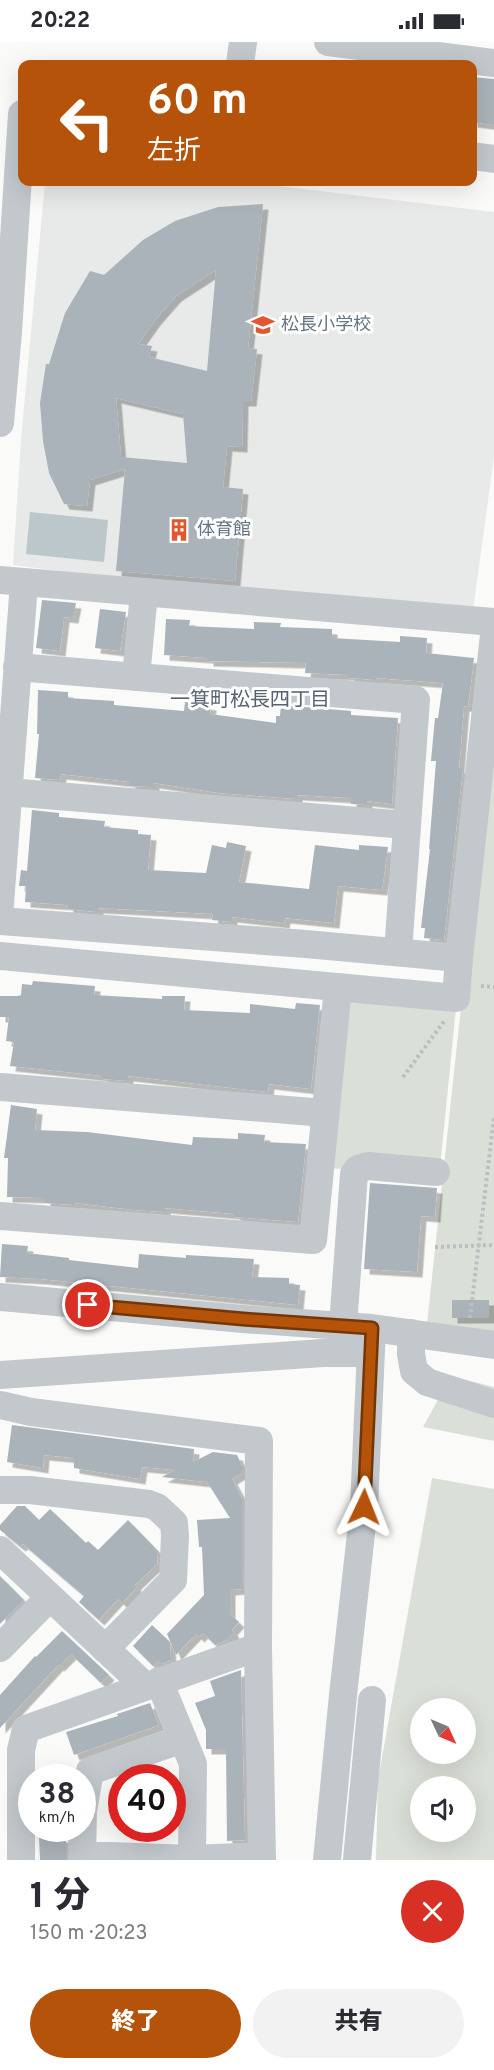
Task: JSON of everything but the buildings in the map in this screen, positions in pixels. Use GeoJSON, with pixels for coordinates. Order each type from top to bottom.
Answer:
{"type":"FeatureCollection","features":[{"type":"Feature","properties":{"kind":"street"},"geometry":{"type":"LineString","coordinates":[[241,60],[243,42]]}},
{"type":"Feature","properties":{"kind":"street"},"geometry":{"type":"LineString","coordinates":[[328,42],[470,60]]}},
{"type":"Feature","properties":{"kind":"street"},"geometry":{"type":"LineString","coordinates":[[477,61],[494,63]]}},
{"type":"Feature","properties":{"kind":"street"},"geometry":{"type":"LineString","coordinates":[[0,105],[18,105]]}},
{"type":"Feature","properties":{"kind":"street"},"geometry":{"type":"LineString","coordinates":[[477,157],[494,159]]}},
{"type":"Feature","properties":{"kind":"street"},"geometry":{"type":"LineString","coordinates":[[0,423],[18,176]]}},
{"type":"Feature","properties":{"kind":"street"},"geometry":{"type":"LineString","coordinates":[[0,904],[17,667],[12,581],[494,622]]}},
{"type":"Feature","properties":{"kind":"street"},"geometry":{"type":"LineString","coordinates":[[136,676],[144,593]]}},
{"type":"Feature","properties":{"kind":"street"},"geometry":{"type":"LineString","coordinates":[[0,956],[456,998],[494,635]]}},
{"type":"Feature","properties":{"kind":"street"},"geometry":{"type":"LineString","coordinates":[[17,667],[416,700],[398,952]]}},
{"type":"Feature","properties":{"kind":"street"},"geometry":{"type":"LineString","coordinates":[[9,792],[406,825]]}},
{"type":"Feature","properties":{"kind":"street"},"geometry":{"type":"LineString","coordinates":[[0,921],[459,958]]}},
{"type":"Feature","properties":{"kind":"street"},"geometry":{"type":"LineString","coordinates":[[0,1216],[313,1240],[338,988]]}},
{"type":"Feature","properties":{"kind":"street"},"geometry":{"type":"LineString","coordinates":[[0,1086],[325,1113]]}},
{"type":"Feature","properties":{"kind":"street"},"geometry":{"type":"LineString","coordinates":[[343,1326],[354,1174],[358,1169],[368,1166],[436,1172]]}},
{"type":"Feature","properties":{"kind":"street"},"geometry":{"type":"LineString","coordinates":[[319,1181],[352,1185]]}},
{"type":"Feature","properties":{"kind":"street"},"geometry":{"type":"LineString","coordinates":[[0,1297],[343,1326],[371,1340]]}},
{"type":"Feature","properties":{"kind":"street"},"geometry":{"type":"LineString","coordinates":[[0,1375],[323,1353],[371,1340],[411,1333],[481,1342]]}},
{"type":"Feature","properties":{"kind":"street"},"geometry":{"type":"LineString","coordinates":[[411,1333],[414,1371],[427,1382],[494,1404]]}},
{"type":"Feature","properties":{"kind":"street"},"geometry":{"type":"LineString","coordinates":[[327,1860],[364,1507],[371,1340]]}},
{"type":"Feature","properties":{"kind":"street"},"geometry":{"type":"LineString","coordinates":[[0,1405],[31,1412],[259,1441],[258,1647],[262,1858],[82,1857],[82,1842]]}},
{"type":"Feature","properties":{"kind":"street"},"geometry":{"type":"LineString","coordinates":[[0,1490],[30,1490],[149,1504],[157,1507],[174,1523],[172,1580],[105,1649]]}},
{"type":"Feature","properties":{"kind":"street"},"geometry":{"type":"LineString","coordinates":[[0,1550],[105,1649],[152,1684],[183,1739],[193,1764],[192,1859]]}},
{"type":"Feature","properties":{"kind":"street"},"geometry":{"type":"LineString","coordinates":[[0,1648],[50,1597]]}},
{"type":"Feature","properties":{"kind":"street"},"geometry":{"type":"LineString","coordinates":[[20,1764],[26,1729],[258,1647]]}},
{"type":"Feature","properties":{"kind":"street"},"geometry":{"type":"LineString","coordinates":[[357,1860],[372,1700]]}},
{"type":"Feature","properties":{"kind":"street"},"geometry":{"type":"LineString","coordinates":[[96,1769],[183,1739]]}},
{"type":"Feature","properties":{"kind":"street"},"geometry":{"type":"LineString","coordinates":[[20,1842],[21,1860]]}},
{"type":"Feature","properties":{"kind":"path"},"geometry":{"type":"LineString","coordinates":[[403,1077],[451,1012],[456,998]]}},
{"type":"Feature","properties":{"kind":"path"},"geometry":{"type":"LineString","coordinates":[[481,1342],[478,1245],[494,1117]]}},
{"type":"Feature","properties":{"kind":"path"},"geometry":{"type":"LineString","coordinates":[[435,1247],[494,1245]]}},
{"type":"Feature","properties":{"kind":"shaded area","name":"松長小学校"},"geometry":{"type":"Polygon","coordinates":[[[45,186],[279,186],[494,212],[494,457],[473,610],[236,594],[13,565],[21,439],[45,186]]]}},
{"type":"Feature","properties":{"kind":"shaded area"},"geometry":{"type":"Polygon","coordinates":[[[30,512],[108,520],[104,562],[26,554],[30,512]]]}},
{"type":"Feature","properties":{"kind":"shaded area"},"geometry":{"type":"Polygon","coordinates":[[[494,700],[494,1331],[427,1324],[494,700]]]}},
{"type":"Feature","properties":{"kind":"shaded area"},"geometry":{"type":"Polygon","coordinates":[[[345,997],[456,1008],[439,1178],[329,1168],[345,997]]]}},
{"type":"Feature","properties":{"kind":"shaded area"},"geometry":{"type":"Polygon","coordinates":[[[451,1376],[494,1387],[494,1441],[423,1427],[451,1376]]]}},
{"type":"Feature","properties":{"kind":"shaded area"},"geometry":{"type":"Polygon","coordinates":[[[432,1478],[494,1489],[494,1860],[376,1860],[378,1780],[432,1478]]]}},
{"type":"Feature","properties":{"kind":"place","name":"松長小学校"},"geometry":{"type":"Point","coordinates":[263,325]}},
{"type":"Feature","properties":{"kind":"place","name":"体育館"},"geometry":{"type":"Point","coordinates":[179,530]}},
{"type":"Feature","properties":{"kind":"district","name":"一箕町松長四丁目"},"geometry":{"type":"Point","coordinates":[250,701]}},
{"type":"Feature","properties":{"kind":"route"},"geometry":{"type":"LineString","coordinates":[[88,1305],[372,1328],[364,1507]]}}]}
